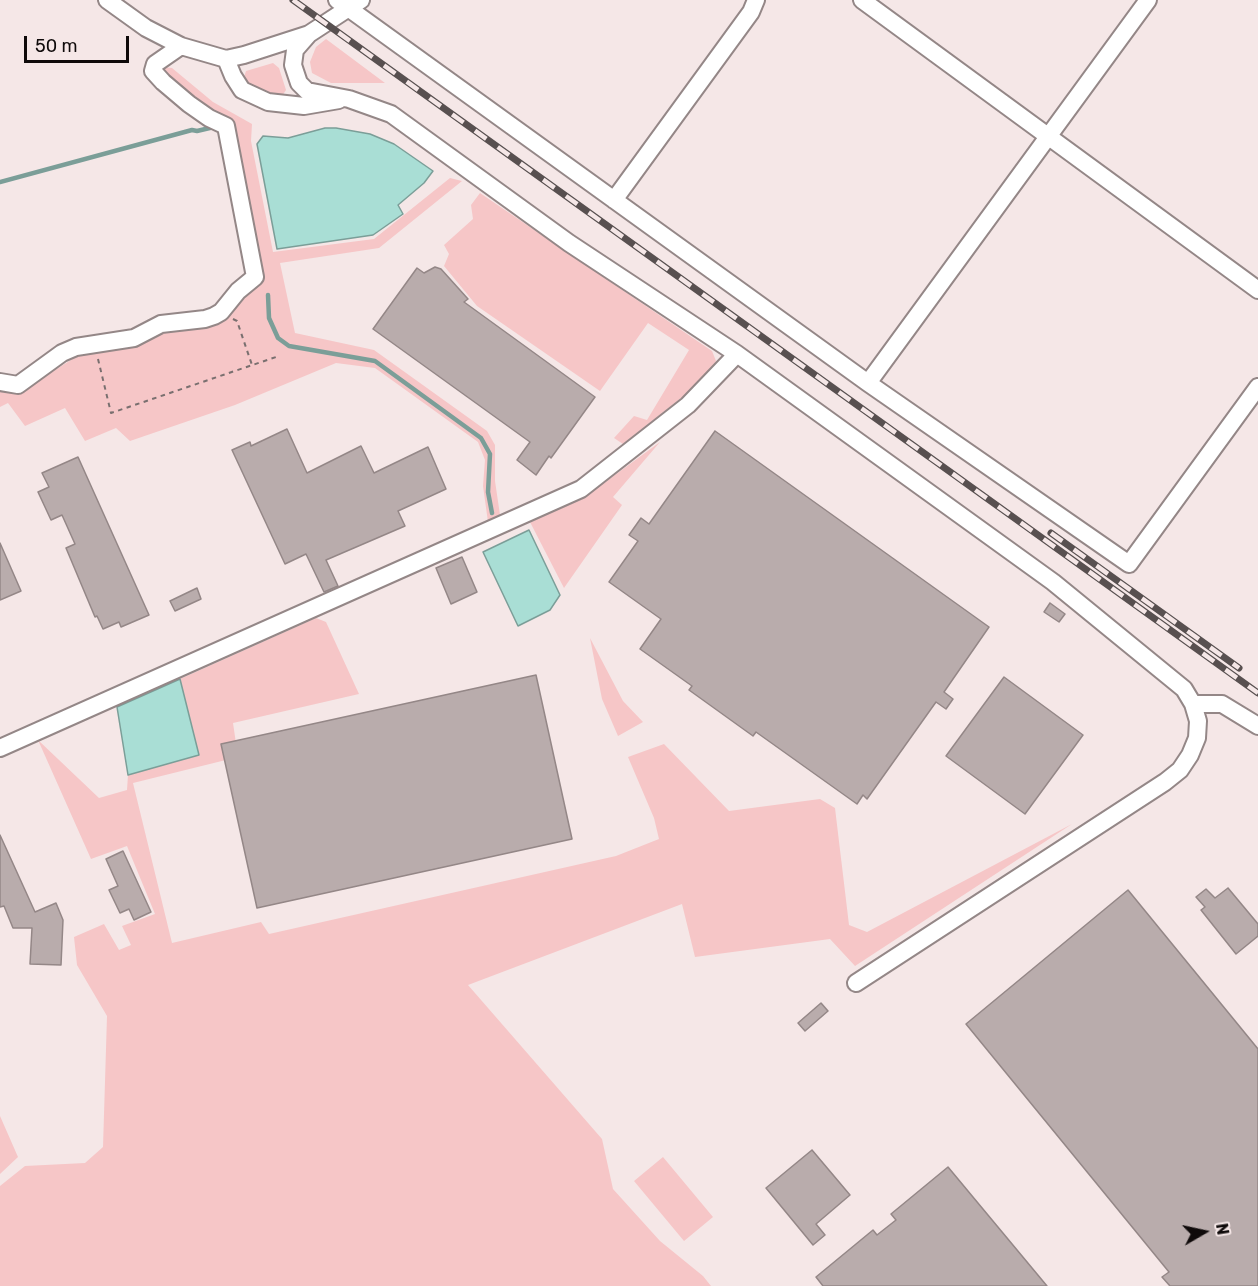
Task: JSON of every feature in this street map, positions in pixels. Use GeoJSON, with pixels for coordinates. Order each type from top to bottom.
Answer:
{"type":"FeatureCollection","features":[{"type":"Feature","properties":{"kind":"street"},"geometry":{"type":"LineString","coordinates":[[107,0],[146,28],[181,46],[226,59],[244,56],[309,34]]}},
{"type":"Feature","properties":{"kind":"street"},"geometry":{"type":"LineString","coordinates":[[614,201],[751,12],[756,0]]}},
{"type":"Feature","properties":{"kind":"street"},"geometry":{"type":"LineString","coordinates":[[862,0],[1258,290]]}},
{"type":"Feature","properties":{"kind":"street"},"geometry":{"type":"LineString","coordinates":[[868,383],[1148,0]]}},
{"type":"Feature","properties":{"kind":"street"},"geometry":{"type":"LineString","coordinates":[[856,983],[1180,770],[1197,738],[1198,721],[1193,704],[1184,689],[1053,582],[737,354],[569,243],[391,114],[348,99],[307,91],[299,83],[293,65],[295,50],[309,34],[349,2],[614,201],[868,383],[1130,564],[1258,387]]}},
{"type":"Feature","properties":{"kind":"street"},"geometry":{"type":"LineString","coordinates":[[0,382],[18,385],[62,353],[76,347],[134,338],[155,325],[205,319],[220,312],[238,291],[255,277],[228,130],[226,126],[209,118],[189,104],[153,71],[155,64],[181,46]]}},
{"type":"Feature","properties":{"kind":"street"},"geometry":{"type":"LineString","coordinates":[[226,59],[242,90],[268,102],[304,106],[348,99]]}},
{"type":"Feature","properties":{"kind":"street"},"geometry":{"type":"LineString","coordinates":[[0,748],[581,489],[688,405],[737,354]]}},
{"type":"Feature","properties":{"kind":"street"},"geometry":{"type":"LineString","coordinates":[[1193,704],[1222,704],[1258,726]]}},
{"type":"Feature","properties":{"kind":"path"},"geometry":{"type":"LineString","coordinates":[[220,312],[237,321],[252,365]]}},
{"type":"Feature","properties":{"kind":"path"},"geometry":{"type":"LineString","coordinates":[[95,344],[111,413],[279,356]]}},
{"type":"Feature","properties":{"kind":"shaded area"},"geometry":{"type":"Polygon","coordinates":[[[326,39],[385,83],[331,83],[312,73],[310,62],[316,47],[326,39]]]}},
{"type":"Feature","properties":{"kind":"shaded area"},"geometry":{"type":"Polygon","coordinates":[[[273,63],[279,68],[286,90],[282,96],[263,94],[243,80],[246,71],[273,63]]]}},
{"type":"Feature","properties":{"kind":"shaded area"},"geometry":{"type":"Polygon","coordinates":[[[164,67],[172,68],[213,102],[252,124],[251,141],[273,252],[374,239],[450,178],[462,181],[379,248],[280,263],[295,333],[374,350],[487,431],[495,445],[495,481],[500,515],[488,522],[483,486],[485,460],[478,442],[375,368],[336,363],[235,405],[130,441],[116,428],[85,441],[65,408],[25,426],[8,403],[0,407],[0,390],[17,394],[82,353],[162,330],[215,322],[261,281],[231,123],[209,113],[162,74],[164,67]]]}},
{"type":"Feature","properties":{"kind":"shaded area"},"geometry":{"type":"Polygon","coordinates":[[[480,193],[712,351],[716,361],[709,376],[623,444],[614,438],[634,416],[647,420],[689,350],[648,323],[600,391],[477,306],[444,266],[449,254],[444,245],[473,219],[471,205],[480,193]]]}},
{"type":"Feature","properties":{"kind":"shaded area"},"geometry":{"type":"Polygon","coordinates":[[[660,442],[613,497],[622,505],[564,588],[530,522],[582,499],[660,442]]]}},
{"type":"Feature","properties":{"kind":"shaded area"},"geometry":{"type":"Polygon","coordinates":[[[316,618],[326,622],[359,694],[233,723],[238,757],[133,783],[172,943],[261,922],[269,934],[616,856],[659,839],[654,818],[628,757],[664,744],[729,811],[820,799],[835,808],[849,925],[867,932],[1072,824],[855,966],[830,939],[695,957],[682,904],[468,985],[602,1139],[613,1189],[660,1241],[703,1276],[711,1286],[0,1286],[0,1186],[25,1166],[85,1163],[103,1147],[107,1016],[77,965],[74,937],[104,924],[119,950],[131,945],[122,926],[155,914],[127,846],[91,859],[38,740],[99,798],[127,790],[128,775],[199,755],[180,679],[316,618]]]}},
{"type":"Feature","properties":{"kind":"shaded area"},"geometry":{"type":"Polygon","coordinates":[[[590,638],[623,701],[643,722],[618,736],[602,699],[590,638]]]}},
{"type":"Feature","properties":{"kind":"shaded area"},"geometry":{"type":"Polygon","coordinates":[[[0,1116],[18,1157],[0,1174],[0,1116]]]}},
{"type":"Feature","properties":{"kind":"shaded area"},"geometry":{"type":"Polygon","coordinates":[[[663,1157],[713,1217],[684,1241],[634,1181],[663,1157]]]}},
{"type":"Feature","properties":{"kind":"water"},"geometry":{"type":"Polygon","coordinates":[[[325,128],[370,134],[394,144],[433,171],[424,183],[398,205],[403,214],[373,235],[277,249],[257,144],[263,136],[288,138],[325,128]]]}},
{"type":"Feature","properties":{"kind":"water"},"geometry":{"type":"Polygon","coordinates":[[[529,530],[560,595],[550,610],[518,626],[483,552],[529,530]]]}},
{"type":"Feature","properties":{"kind":"water"},"geometry":{"type":"Polygon","coordinates":[[[180,679],[199,755],[128,775],[117,707],[180,679]]]}},
{"type":"Feature","properties":{"kind":"building"},"geometry":{"type":"Polygon","coordinates":[[[435,267],[441,269],[468,299],[464,302],[595,397],[536,475],[517,460],[530,442],[373,329],[417,268],[424,273],[435,267]]]}},
{"type":"Feature","properties":{"kind":"building"},"geometry":{"type":"Polygon","coordinates":[[[287,429],[307,473],[361,446],[374,473],[428,447],[446,489],[398,511],[405,526],[326,560],[338,586],[324,592],[306,554],[285,564],[232,450],[250,442],[251,446],[287,429]]]}},
{"type":"Feature","properties":{"kind":"building"},"geometry":{"type":"Polygon","coordinates":[[[715,431],[989,627],[944,692],[953,699],[946,709],[936,702],[867,799],[863,795],[857,804],[756,732],[753,736],[689,690],[692,686],[640,649],[661,619],[609,582],[638,541],[629,535],[641,518],[649,524],[715,431]]]}},
{"type":"Feature","properties":{"kind":"building"},"geometry":{"type":"Polygon","coordinates":[[[78,457],[149,615],[121,627],[119,622],[103,629],[97,616],[95,617],[66,548],[75,544],[62,515],[51,520],[38,492],[49,487],[42,473],[78,457]]]}},
{"type":"Feature","properties":{"kind":"building"},"geometry":{"type":"Polygon","coordinates":[[[0,543],[21,591],[0,600],[0,543]]]}},
{"type":"Feature","properties":{"kind":"building"},"geometry":{"type":"Polygon","coordinates":[[[462,557],[477,592],[451,604],[436,568],[462,557]]]}},
{"type":"Feature","properties":{"kind":"building"},"geometry":{"type":"Polygon","coordinates":[[[197,588],[201,599],[175,611],[170,601],[197,588]]]}},
{"type":"Feature","properties":{"kind":"building"},"geometry":{"type":"Polygon","coordinates":[[[1050,603],[1065,614],[1059,622],[1044,612],[1050,603]]]}},
{"type":"Feature","properties":{"kind":"building"},"geometry":{"type":"Polygon","coordinates":[[[536,675],[572,839],[257,908],[221,744],[536,675]]]}},
{"type":"Feature","properties":{"kind":"building"},"geometry":{"type":"Polygon","coordinates":[[[1004,677],[1083,735],[1025,814],[946,756],[1004,677]]]}},
{"type":"Feature","properties":{"kind":"building"},"geometry":{"type":"Polygon","coordinates":[[[0,835],[35,912],[56,903],[63,920],[61,965],[30,964],[32,928],[13,928],[4,906],[0,907],[0,835]]]}},
{"type":"Feature","properties":{"kind":"building"},"geometry":{"type":"Polygon","coordinates":[[[123,851],[151,912],[134,920],[129,909],[120,913],[109,890],[118,886],[106,859],[123,851]]]}},
{"type":"Feature","properties":{"kind":"building"},"geometry":{"type":"Polygon","coordinates":[[[1228,888],[1258,924],[1258,936],[1236,954],[1201,910],[1205,907],[1196,897],[1206,889],[1215,898],[1228,888]]]}},
{"type":"Feature","properties":{"kind":"building"},"geometry":{"type":"Polygon","coordinates":[[[1128,890],[1258,1049],[1258,1286],[1170,1286],[1162,1277],[1169,1272],[966,1024],[1128,890]]]}},
{"type":"Feature","properties":{"kind":"building"},"geometry":{"type":"Polygon","coordinates":[[[821,1003],[828,1011],[805,1031],[798,1023],[821,1003]]]}},
{"type":"Feature","properties":{"kind":"building"},"geometry":{"type":"Polygon","coordinates":[[[812,1150],[850,1195],[816,1224],[825,1235],[813,1245],[766,1188],[812,1150]]]}},
{"type":"Feature","properties":{"kind":"building"},"geometry":{"type":"Polygon","coordinates":[[[948,1167],[1047,1286],[823,1286],[816,1277],[873,1230],[877,1235],[896,1220],[891,1214],[948,1167]]]}},
{"type":"Feature","properties":{"kind":"waterway"},"geometry":{"type":"LineString","coordinates":[[0,182],[192,130],[214,127]]}},
{"type":"Feature","properties":{"kind":"waterway"},"geometry":{"type":"LineString","coordinates":[[268,295],[269,318],[278,338],[289,346],[375,361],[481,438],[490,454],[488,492],[492,513]]}},
{"type":"Feature","properties":{"kind":"railway"},"geometry":{"type":"LineString","coordinates":[[293,0],[1258,693]]}},
{"type":"Feature","properties":{"kind":"railway"},"geometry":{"type":"LineString","coordinates":[[1051,533],[1239,668]]}}]}
